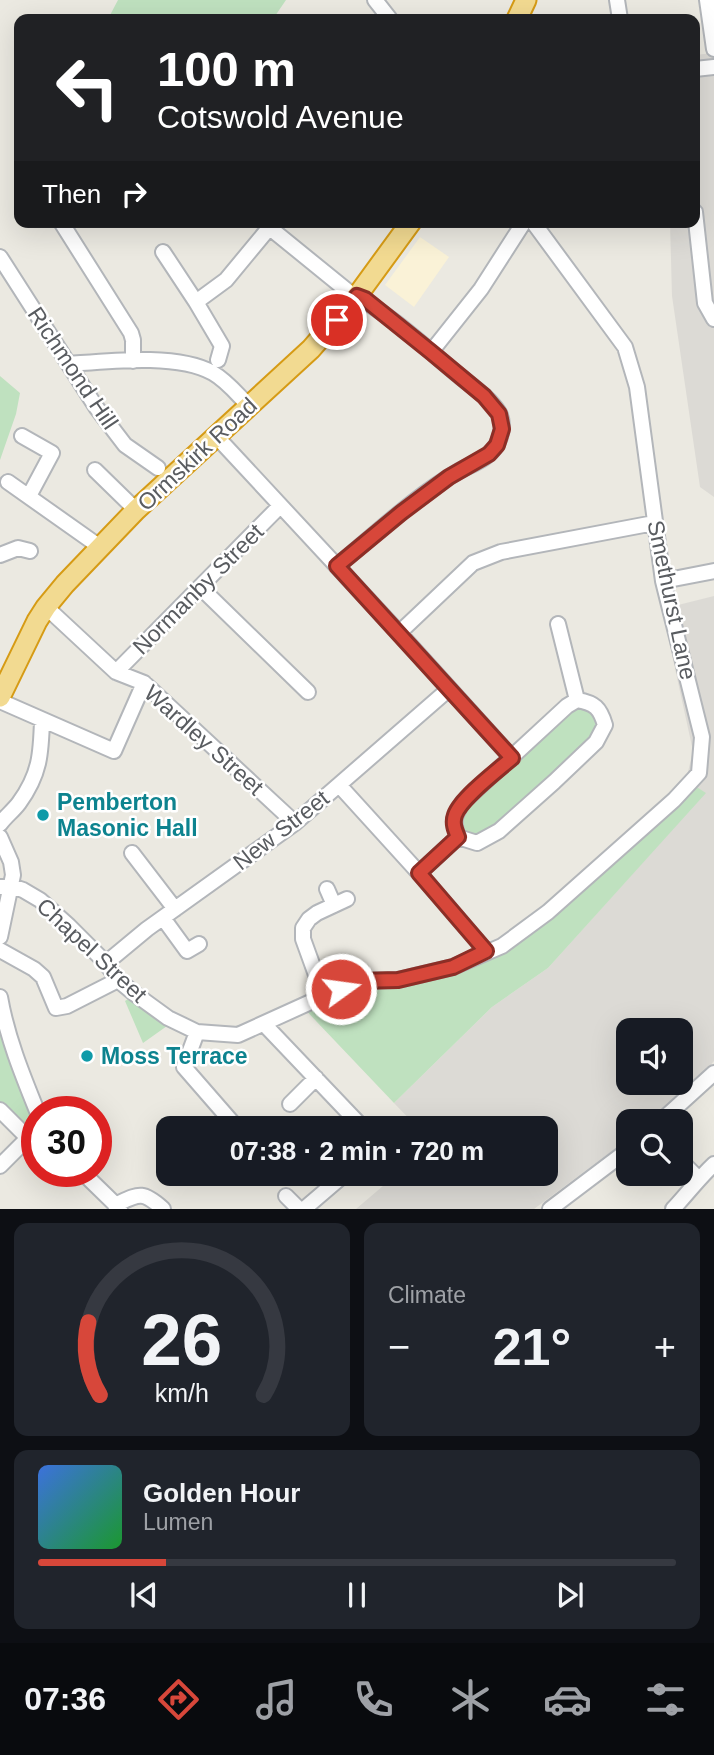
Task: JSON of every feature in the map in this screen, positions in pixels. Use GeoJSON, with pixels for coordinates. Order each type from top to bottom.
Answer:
{"type":"FeatureCollection","features":[{"type":"Feature","properties":{"kind":"highway","name":"Ormskirk Road"},"geometry":{"type":"LineString","coordinates":[[0,699],[26,641],[46,607],[136,510],[311,349],[357,296],[407,228]]}},
{"type":"Feature","properties":{"kind":"street"},"geometry":{"type":"LineString","coordinates":[[375,0],[386,14]]}},
{"type":"Feature","properties":{"kind":"street"},"geometry":{"type":"LineString","coordinates":[[707,0],[714,49]]}},
{"type":"Feature","properties":{"kind":"street"},"geometry":{"type":"LineString","coordinates":[[65,228],[131,333],[133,361]]}},
{"type":"Feature","properties":{"kind":"street"},"geometry":{"type":"LineString","coordinates":[[196,302],[226,280],[269,228]]}},
{"type":"Feature","properties":{"kind":"street"},"geometry":{"type":"LineString","coordinates":[[275,228],[322,271],[365,299],[484,396],[499,414],[502,429],[497,445],[489,454],[449,477],[337,566]]}},
{"type":"Feature","properties":{"kind":"street"},"geometry":{"type":"LineString","coordinates":[[431,352],[481,289],[520,228]]}},
{"type":"Feature","properties":{"kind":"street","name":"Smethurst Lane"},"geometry":{"type":"LineString","coordinates":[[486,951],[502,946],[548,912],[674,800],[699,773],[702,737],[663,581],[637,387],[625,347],[537,228]]}},
{"type":"Feature","properties":{"kind":"street"},"geometry":{"type":"LineString","coordinates":[[697,228],[705,303],[714,319]]}},
{"type":"Feature","properties":{"kind":"street"},"geometry":{"type":"LineString","coordinates":[[163,252],[222,346],[218,360]]}},
{"type":"Feature","properties":{"kind":"street","name":"Richmond Hill"},"geometry":{"type":"LineString","coordinates":[[0,257],[96,407],[125,445],[158,468]]}},
{"type":"Feature","properties":{"kind":"street"},"geometry":{"type":"LineString","coordinates":[[69,364],[133,361],[194,364],[228,383],[248,405]]}},
{"type":"Feature","properties":{"kind":"street"},"geometry":{"type":"LineString","coordinates":[[22,436],[52,453],[29,496]]}},
{"type":"Feature","properties":{"kind":"street"},"geometry":{"type":"LineString","coordinates":[[216,436],[512,758]]}},
{"type":"Feature","properties":{"kind":"street"},"geometry":{"type":"LineString","coordinates":[[94,470],[136,510]]}},
{"type":"Feature","properties":{"kind":"street"},"geometry":{"type":"LineString","coordinates":[[8,482],[100,547]]}},
{"type":"Feature","properties":{"kind":"street","name":"Normanby Street"},"geometry":{"type":"LineString","coordinates":[[116,672],[280,506]]}},
{"type":"Feature","properties":{"kind":"street"},"geometry":{"type":"LineString","coordinates":[[399,633],[474,563],[492,555],[654,523]]}},
{"type":"Feature","properties":{"kind":"street"},"geometry":{"type":"LineString","coordinates":[[0,555],[18,548],[30,551]]}},
{"type":"Feature","properties":{"kind":"street"},"geometry":{"type":"LineString","coordinates":[[663,581],[714,571]]}},
{"type":"Feature","properties":{"kind":"street"},"geometry":{"type":"LineString","coordinates":[[200,587],[308,692]]}},
{"type":"Feature","properties":{"kind":"street","name":"Wardley Street"},"geometry":{"type":"LineString","coordinates":[[46,607],[116,672],[144,683],[295,823]]}},
{"type":"Feature","properties":{"kind":"street"},"geometry":{"type":"LineString","coordinates":[[558,624],[577,700]]}},
{"type":"Feature","properties":{"kind":"street"},"geometry":{"type":"LineString","coordinates":[[0,699],[114,751],[144,683]]}},
{"type":"Feature","properties":{"kind":"street","name":"New Street"},"geometry":{"type":"LineString","coordinates":[[106,963],[295,823],[449,689]]}},
{"type":"Feature","properties":{"kind":"street"},"geometry":{"type":"LineString","coordinates":[[577,700],[589,702],[601,710],[605,725],[596,742],[499,831],[477,843],[458,837],[454,826],[455,814],[463,802],[567,706],[577,700]]}},
{"type":"Feature","properties":{"kind":"street"},"geometry":{"type":"LineString","coordinates":[[0,824],[19,803],[37,769],[41,755],[42,720]]}},
{"type":"Feature","properties":{"kind":"street"},"geometry":{"type":"LineString","coordinates":[[339,785],[486,951]]}},
{"type":"Feature","properties":{"kind":"street"},"geometry":{"type":"LineString","coordinates":[[0,837],[13,874],[5,887],[0,937]]}},
{"type":"Feature","properties":{"kind":"street"},"geometry":{"type":"LineString","coordinates":[[419,873],[458,837]]}},
{"type":"Feature","properties":{"kind":"street"},"geometry":{"type":"LineString","coordinates":[[132,853],[169,914],[187,951],[199,944]]}},
{"type":"Feature","properties":{"kind":"street","name":"Chapel Street"},"geometry":{"type":"LineString","coordinates":[[5,887],[23,890],[40,900],[106,963],[118,980],[168,1018],[197,1032],[238,1035],[357,981],[398,980],[453,967],[486,951]]}},
{"type":"Feature","properties":{"kind":"street"},"geometry":{"type":"LineString","coordinates":[[324,997],[303,939],[303,928],[309,919],[340,902],[327,889]]}},
{"type":"Feature","properties":{"kind":"street"},"geometry":{"type":"LineString","coordinates":[[0,950],[43,977],[56,1008],[69,1005],[118,980]]}},
{"type":"Feature","properties":{"kind":"street"},"geometry":{"type":"LineString","coordinates":[[0,997],[6,1025],[31,1096]]}},
{"type":"Feature","properties":{"kind":"street"},"geometry":{"type":"LineString","coordinates":[[264,1024],[353,1116]]}},
{"type":"Feature","properties":{"kind":"street"},"geometry":{"type":"LineString","coordinates":[[197,1032],[184,1067],[227,1116]]}},
{"type":"Feature","properties":{"kind":"street"},"geometry":{"type":"LineString","coordinates":[[674,1109],[714,1073]]}},
{"type":"Feature","properties":{"kind":"street"},"geometry":{"type":"LineString","coordinates":[[290,1104],[316,1078]]}},
{"type":"Feature","properties":{"kind":"street"},"geometry":{"type":"LineString","coordinates":[[0,1110],[21,1126]]}},
{"type":"Feature","properties":{"kind":"street"},"geometry":{"type":"LineString","coordinates":[[0,1166],[21,1145]]}},
{"type":"Feature","properties":{"kind":"street"},"geometry":{"type":"LineString","coordinates":[[550,1209],[616,1159]]}},
{"type":"Feature","properties":{"kind":"street"},"geometry":{"type":"LineString","coordinates":[[673,1209],[698,1178],[714,1164]]}},
{"type":"Feature","properties":{"kind":"street"},"geometry":{"type":"LineString","coordinates":[[693,1173],[698,1178]]}},
{"type":"Feature","properties":{"kind":"street"},"geometry":{"type":"LineString","coordinates":[[286,1196],[302,1209],[330,1186]]}},
{"type":"Feature","properties":{"kind":"street"},"geometry":{"type":"LineString","coordinates":[[97,1187],[117,1207],[136,1195],[150,1198],[163,1209]]}},
{"type":"Feature","properties":{"kind":"shaded area"},"geometry":{"type":"Polygon","coordinates":[[[714,53],[714,497],[700,487],[672,296],[670,228],[700,228],[700,54],[714,53]]]}},
{"type":"Feature","properties":{"kind":"shaded area"},"geometry":{"type":"Polygon","coordinates":[[[420,237],[449,257],[414,307],[385,285],[420,237]]]}},
{"type":"Feature","properties":{"kind":"shaded area"},"geometry":{"type":"Polygon","coordinates":[[[714,596],[714,1061],[693,1083],[693,1018],[616,1018],[616,1095],[679,1095],[663,1109],[616,1109],[616,1148],[534,1209],[356,1209],[383,1186],[558,1186],[558,1116],[406,1116],[394,1103],[492,1007],[548,968],[705,793],[686,780],[693,751],[662,609],[714,596]]]}},
{"type":"Feature","properties":{"kind":"green space"},"geometry":{"type":"Polygon","coordinates":[[[118,0],[286,0],[276,14],[111,14],[118,0]]]}},
{"type":"Feature","properties":{"kind":"green space"},"geometry":{"type":"Polygon","coordinates":[[[0,376],[20,393],[16,414],[0,460],[0,376]]]}},
{"type":"Feature","properties":{"kind":"green space"},"geometry":{"type":"Polygon","coordinates":[[[577,700],[601,711],[596,742],[477,843],[458,837],[455,814],[577,700]]]}},
{"type":"Feature","properties":{"kind":"green space"},"geometry":{"type":"Polygon","coordinates":[[[686,780],[706,793],[548,968],[492,1007],[394,1103],[297,1001],[360,971],[406,974],[458,958],[509,935],[686,780]]]}},
{"type":"Feature","properties":{"kind":"green space"},"geometry":{"type":"Polygon","coordinates":[[[0,992],[29,1096],[21,1096],[21,1131],[0,1110],[0,992]]]}},
{"type":"Feature","properties":{"kind":"green space"},"geometry":{"type":"Polygon","coordinates":[[[131,997],[167,1026],[143,1043],[125,1001],[131,997]]]}},
{"type":"Feature","properties":{"kind":"place","name":"Pemberton Masonic Hall"},"geometry":{"type":"Point","coordinates":[43,815]}},
{"type":"Feature","properties":{"kind":"place","name":"Moss Terrace"},"geometry":{"type":"Point","coordinates":[87,1056]}},
{"type":"Feature","properties":{"kind":"route"},"geometry":{"type":"LineString","coordinates":[[337,320],[357,296],[365,299],[484,396],[499,414],[502,429],[497,445],[489,454],[449,477],[337,566],[512,758],[463,802],[455,814],[454,826],[458,837],[419,873],[486,951],[453,967],[398,980],[357,981],[341,989]]}}]}
